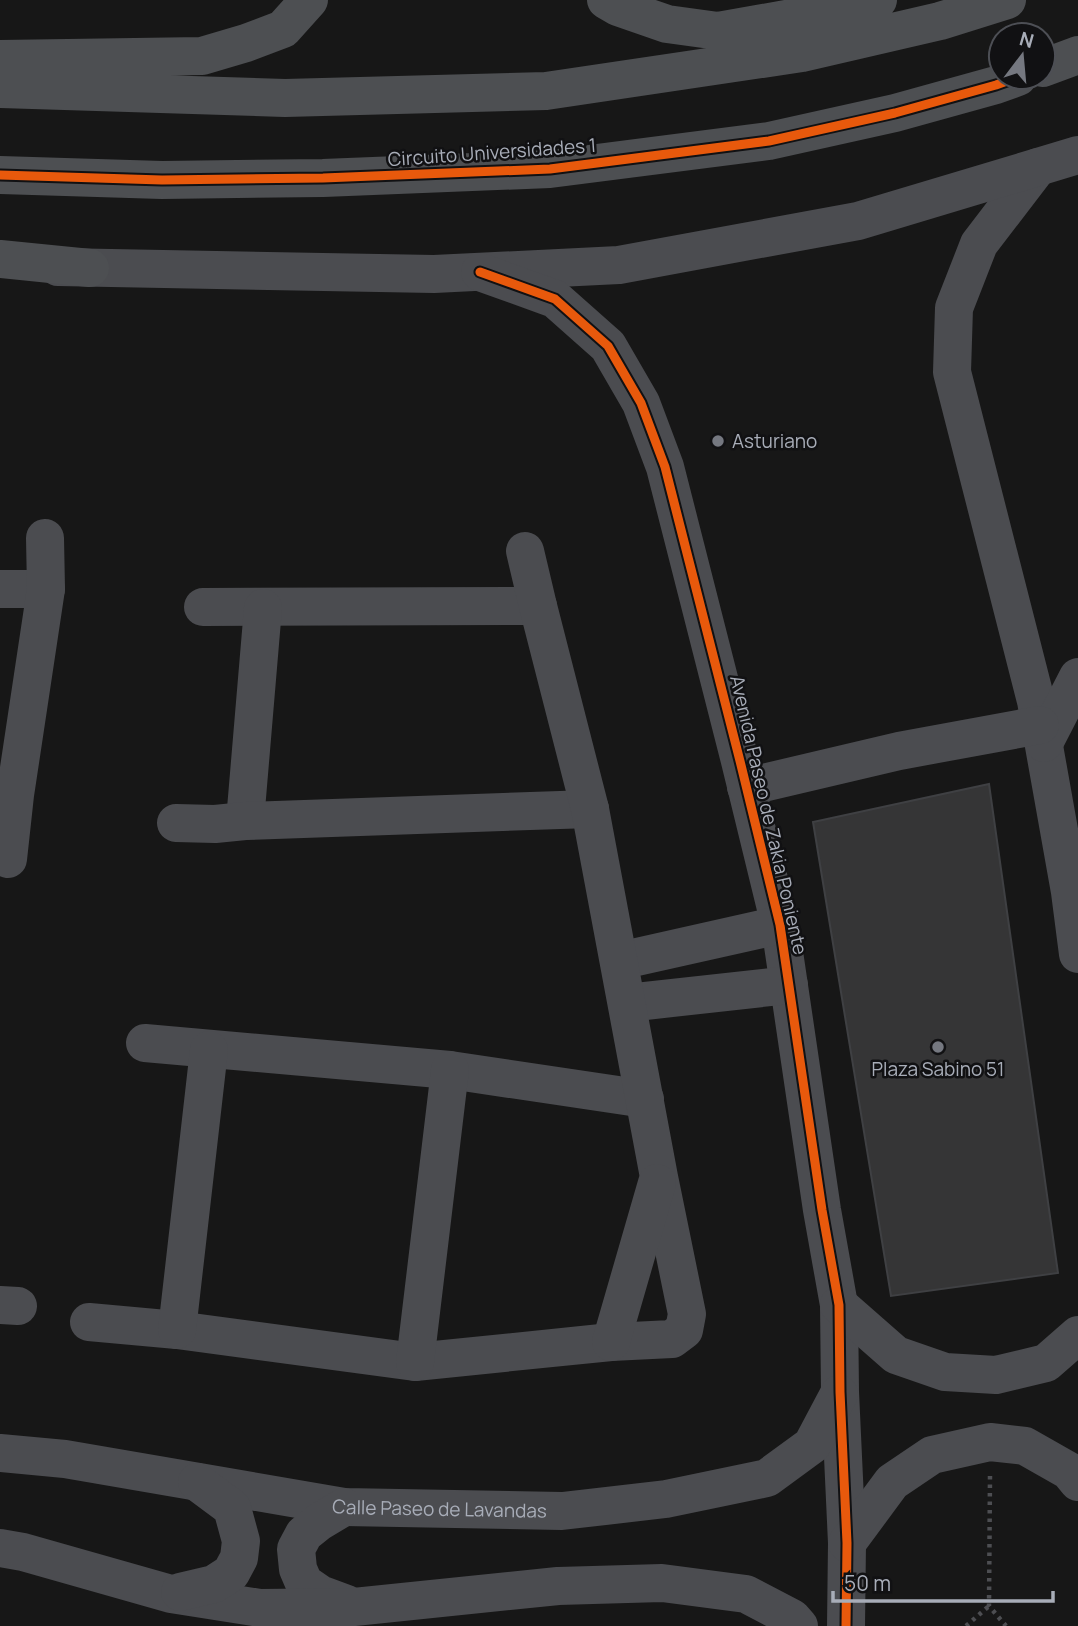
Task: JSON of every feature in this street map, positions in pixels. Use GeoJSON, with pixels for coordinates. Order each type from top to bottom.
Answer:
{"type":"FeatureCollection","features":[{"type":"Feature","properties":{"kind":"main road"},"geometry":{"type":"LineString","coordinates":[[0,59],[202,56],[283,29],[309,0]]}},
{"type":"Feature","properties":{"kind":"main road"},"geometry":{"type":"LineString","coordinates":[[606,0],[618,7],[667,24],[718,31],[878,0]]}},
{"type":"Feature","properties":{"kind":"main road"},"geometry":{"type":"LineString","coordinates":[[0,89],[285,98],[546,91],[802,53],[940,21],[1007,0]]}},
{"type":"Feature","properties":{"kind":"main road"},"geometry":{"type":"LineString","coordinates":[[1057,63],[1078,55]]}},
{"type":"Feature","properties":{"kind":"main road","name":"Circuito Universidades 1"},"geometry":{"type":"LineString","coordinates":[[0,175],[162,180],[550,169],[769,141],[895,113],[987,87]]}},
{"type":"Feature","properties":{"kind":"main road"},"geometry":{"type":"LineString","coordinates":[[0,259],[90,268]]}},
{"type":"Feature","properties":{"kind":"street"},"geometry":{"type":"LineString","coordinates":[[0,267],[433,274],[619,265],[859,221],[1078,155]]}},
{"type":"Feature","properties":{"kind":"street"},"geometry":{"type":"LineString","coordinates":[[1038,167],[979,244],[954,308],[953,372],[1036,701],[1075,917]]}},
{"type":"Feature","properties":{"kind":"street","name":"Avenida Paseo de Zakia Poniente"},"geometry":{"type":"LineString","coordinates":[[480,272],[555,299],[608,346],[641,403],[665,467],[780,925],[820,1197],[839,1305],[847,1543],[846,1626]]}},
{"type":"Feature","properties":{"kind":"street"},"geometry":{"type":"LineString","coordinates":[[8,859],[8,795],[46,589],[46,538]]}},
{"type":"Feature","properties":{"kind":"street"},"geometry":{"type":"LineString","coordinates":[[89,1322],[177,1330],[415,1362],[611,1342],[672,1339],[684,1330],[687,1314],[590,809],[525,551]]}},
{"type":"Feature","properties":{"kind":"street"},"geometry":{"type":"LineString","coordinates":[[0,589],[46,589]]}},
{"type":"Feature","properties":{"kind":"street"},"geometry":{"type":"LineString","coordinates":[[203,607],[538,606]]}},
{"type":"Feature","properties":{"kind":"street"},"geometry":{"type":"LineString","coordinates":[[245,821],[262,608]]}},
{"type":"Feature","properties":{"kind":"street"},"geometry":{"type":"LineString","coordinates":[[1042,734],[1078,677]]}},
{"type":"Feature","properties":{"kind":"street"},"geometry":{"type":"LineString","coordinates":[[746,787],[898,751],[1042,734]]}},
{"type":"Feature","properties":{"kind":"street"},"geometry":{"type":"LineString","coordinates":[[176,823],[215,824],[590,809]]}},
{"type":"Feature","properties":{"kind":"street"},"geometry":{"type":"LineString","coordinates":[[619,961],[780,925]]}},
{"type":"Feature","properties":{"kind":"street"},"geometry":{"type":"LineString","coordinates":[[627,1003],[789,985]]}},
{"type":"Feature","properties":{"kind":"street"},"geometry":{"type":"LineString","coordinates":[[145,1043],[450,1070],[645,1099]]}},
{"type":"Feature","properties":{"kind":"street"},"geometry":{"type":"LineString","coordinates":[[177,1330],[209,1049]]}},
{"type":"Feature","properties":{"kind":"street"},"geometry":{"type":"LineString","coordinates":[[415,1362],[450,1070]]}},
{"type":"Feature","properties":{"kind":"street"},"geometry":{"type":"LineString","coordinates":[[611,1342],[659,1177]]}},
{"type":"Feature","properties":{"kind":"street"},"geometry":{"type":"LineString","coordinates":[[839,1305],[896,1355],[945,1372],[996,1375],[1046,1363],[1078,1335]]}},
{"type":"Feature","properties":{"kind":"street","name":"Calle Paseo de Lavandas"},"geometry":{"type":"LineString","coordinates":[[0,1453],[65,1459],[344,1507],[562,1511],[666,1499],[767,1478],[812,1445],[840,1392]]}},
{"type":"Feature","properties":{"kind":"street"},"geometry":{"type":"LineString","coordinates":[[847,1543],[892,1482],[932,1455],[990,1442],[1025,1446],[1069,1471],[1078,1482]]}},
{"type":"Feature","properties":{"kind":"street"},"geometry":{"type":"LineString","coordinates":[[171,1594],[214,1584],[231,1573],[239,1558],[241,1541],[232,1508],[197,1482]]}},
{"type":"Feature","properties":{"kind":"street"},"geometry":{"type":"LineString","coordinates":[[344,1507],[318,1522],[304,1534],[296,1549],[298,1569],[304,1583],[320,1594],[354,1607]]}},
{"type":"Feature","properties":{"kind":"street"},"geometry":{"type":"LineString","coordinates":[[0,1548],[23,1552],[171,1594],[260,1608],[354,1607],[558,1586],[662,1583],[746,1594],[792,1618],[799,1626]]}},
{"type":"Feature","properties":{"kind":"path"},"geometry":{"type":"LineString","coordinates":[[990,1442],[989,1606],[1006,1626]]}},
{"type":"Feature","properties":{"kind":"path"},"geometry":{"type":"LineString","coordinates":[[966,1626],[989,1606]]}},
{"type":"Feature","properties":{"kind":"building","name":"Plaza Sabino 51"},"geometry":{"type":"Polygon","coordinates":[[[989,784],[1058,1273],[891,1296],[813,822],[989,784]]]}},
{"type":"Feature","properties":{"kind":"cycle path"},"geometry":{"type":"LineString","coordinates":[[0,175],[162,180],[323,178],[550,169],[769,141],[895,113],[987,87]]}},
{"type":"Feature","properties":{"kind":"cycle path"},"geometry":{"type":"LineString","coordinates":[[480,272],[555,299],[608,346],[641,403],[665,467],[780,925],[822,1210],[839,1305],[847,1543],[846,1626]]}},
{"type":"Feature","properties":{"kind":"place","name":"Asturiano"},"geometry":{"type":"Point","coordinates":[718,441]}},
{"type":"Feature","properties":{"kind":"place","name":"Plaza Sabino 51"},"geometry":{"type":"Point","coordinates":[938,1047]}}]}
